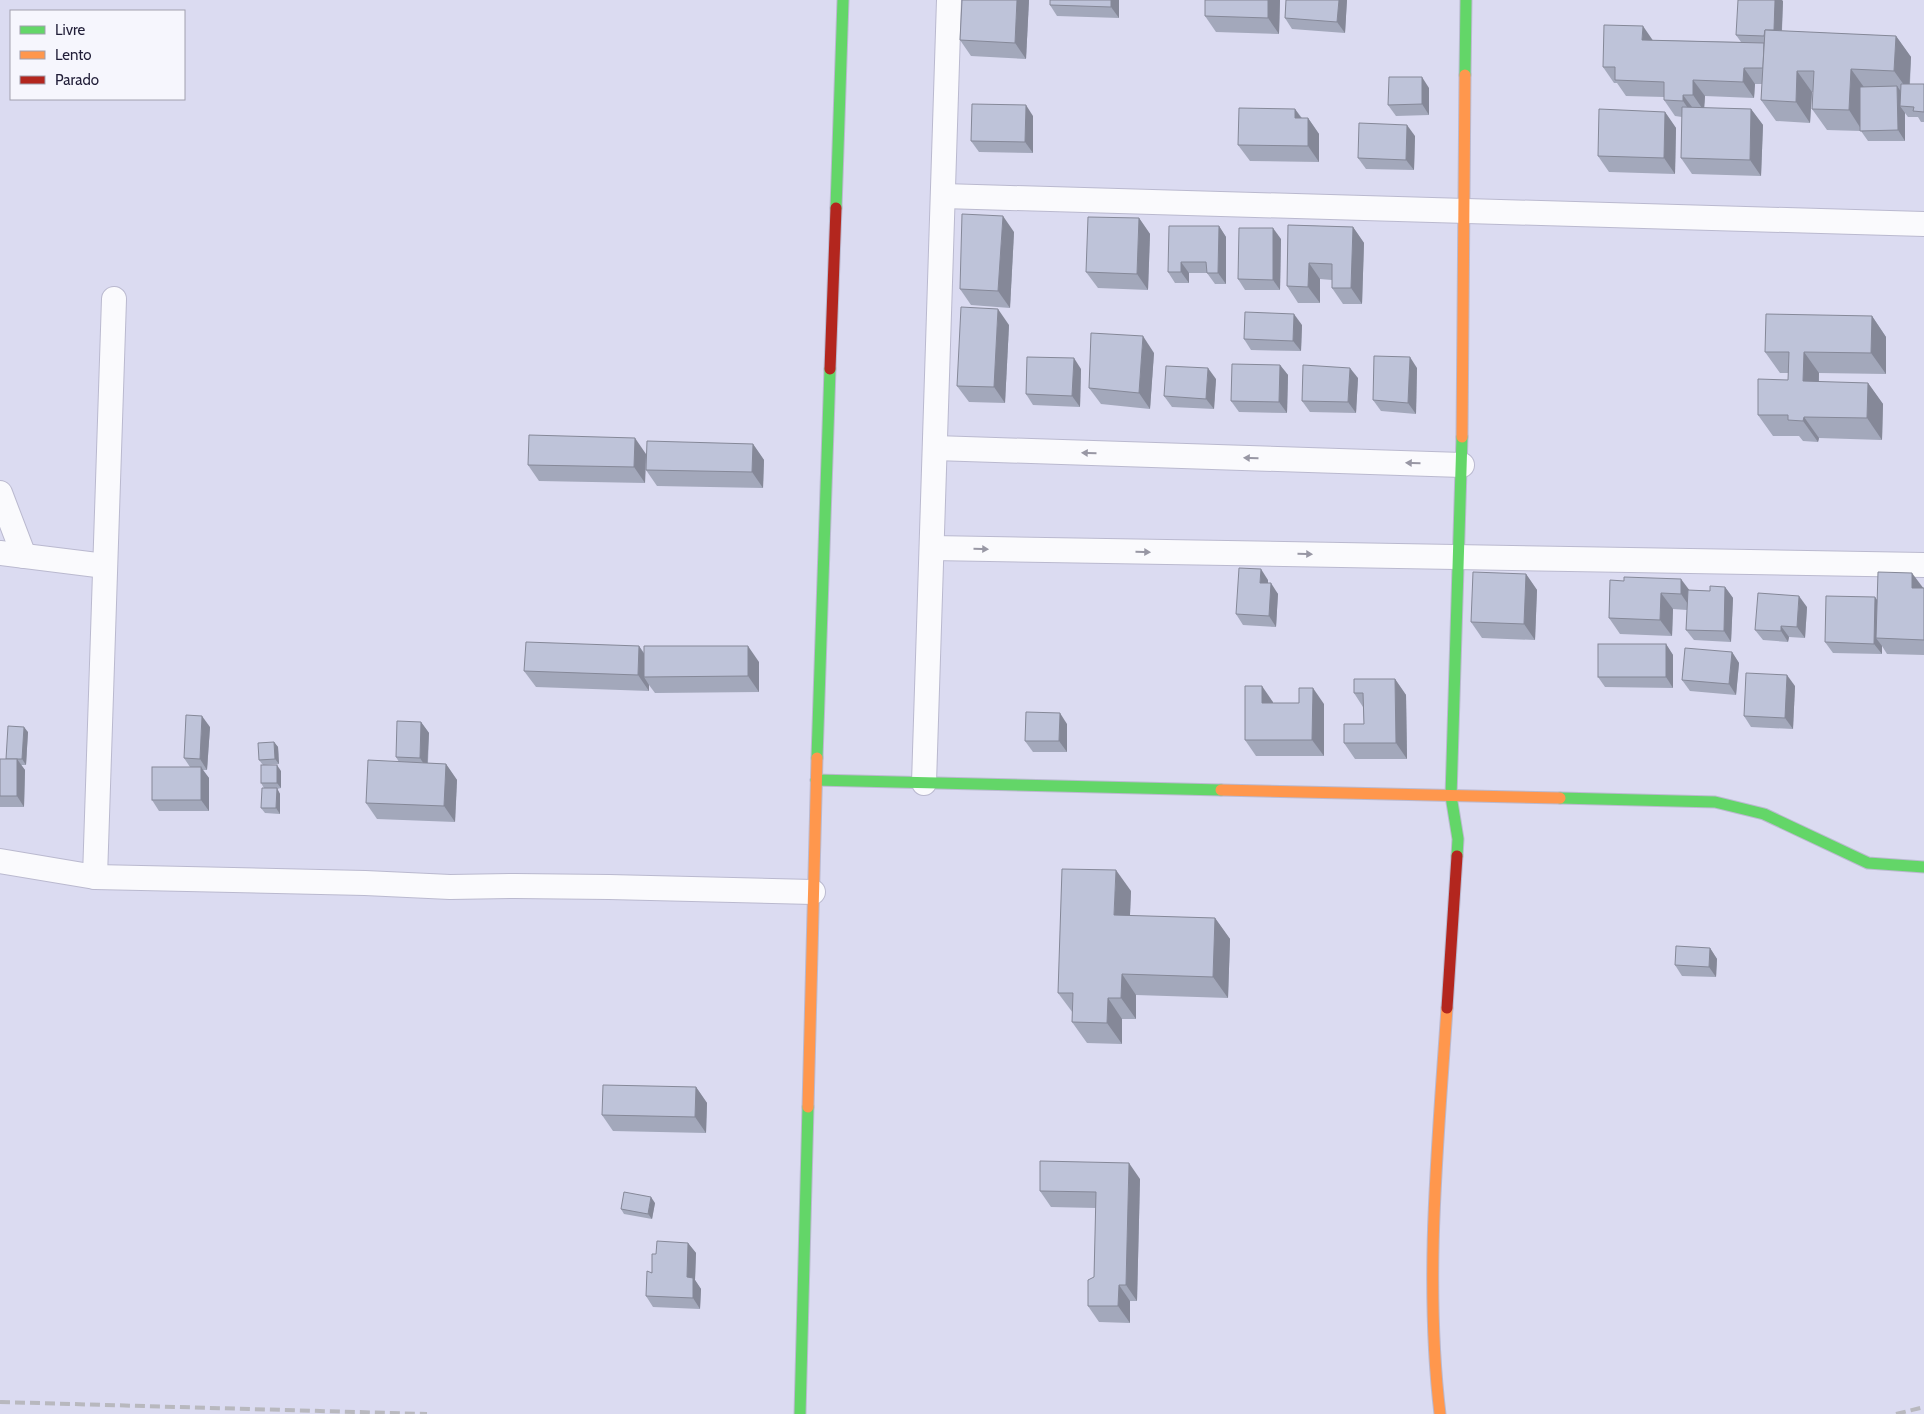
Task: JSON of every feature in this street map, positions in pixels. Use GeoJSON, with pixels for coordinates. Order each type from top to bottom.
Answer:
{"type":"FeatureCollection","features":[{"type":"Feature","properties":{"kind":"street"},"geometry":{"type":"LineString","coordinates":[[800,1414],[816,780],[843,0]]}},
{"type":"Feature","properties":{"kind":"street"},"geometry":{"type":"LineString","coordinates":[[924,783],[949,0]]}},
{"type":"Feature","properties":{"kind":"street"},"geometry":{"type":"LineString","coordinates":[[1440,1414],[1435,1373],[1434,1224],[1458,839],[1451,796],[1462,465],[1466,0]]}},
{"type":"Feature","properties":{"kind":"street"},"geometry":{"type":"LineString","coordinates":[[943,196],[1924,224]]}},
{"type":"Feature","properties":{"kind":"street"},"geometry":{"type":"LineString","coordinates":[[95,877],[114,300]]}},
{"type":"Feature","properties":{"kind":"street"},"geometry":{"type":"LineString","coordinates":[[935,448],[1462,465]]}},
{"type":"Feature","properties":{"kind":"street"},"geometry":{"type":"LineString","coordinates":[[0,493],[24,556]]}},
{"type":"Feature","properties":{"kind":"street"},"geometry":{"type":"LineString","coordinates":[[932,548],[1924,565]]}},
{"type":"Feature","properties":{"kind":"street"},"geometry":{"type":"LineString","coordinates":[[0,553],[106,566]]}},
{"type":"Feature","properties":{"kind":"street"},"geometry":{"type":"LineString","coordinates":[[816,780],[1715,802],[1764,814],[1868,863],[1924,867]]}},
{"type":"Feature","properties":{"kind":"street"},"geometry":{"type":"LineString","coordinates":[[0,861],[95,877],[365,883],[450,887],[515,886],[813,892]]}},
{"type":"Feature","properties":{"kind":"building"},"geometry":{"type":"Polygon","coordinates":[[[962,0],[1017,0],[1015,43],[960,40],[962,0]]]}},
{"type":"Feature","properties":{"kind":"building"},"geometry":{"type":"Polygon","coordinates":[[[1050,0],[1111,0],[1111,7],[1050,5],[1050,0]]]}},
{"type":"Feature","properties":{"kind":"building"},"geometry":{"type":"Polygon","coordinates":[[[1205,0],[1268,0],[1268,18],[1205,16],[1205,0]]]}},
{"type":"Feature","properties":{"kind":"building"},"geometry":{"type":"Polygon","coordinates":[[[1286,0],[1339,0],[1337,22],[1285,18],[1286,0]]]}},
{"type":"Feature","properties":{"kind":"building"},"geometry":{"type":"Polygon","coordinates":[[[1738,0],[1775,0],[1774,30],[1765,30],[1764,36],[1736,35],[1738,0]]]}},
{"type":"Feature","properties":{"kind":"building"},"geometry":{"type":"Polygon","coordinates":[[[1604,25],[1643,26],[1642,40],[1764,43],[1763,68],[1744,68],[1743,82],[1693,80],[1693,95],[1683,95],[1683,101],[1664,100],[1664,82],[1615,80],[1615,67],[1603,67],[1604,25]]]}},
{"type":"Feature","properties":{"kind":"building"},"geometry":{"type":"Polygon","coordinates":[[[1765,30],[1896,36],[1894,71],[1851,69],[1849,110],[1812,109],[1814,71],[1797,71],[1796,102],[1761,100],[1765,30]]]}},
{"type":"Feature","properties":{"kind":"building"},"geometry":{"type":"Polygon","coordinates":[[[1389,77],[1422,77],[1422,104],[1388,105],[1389,77]]]}},
{"type":"Feature","properties":{"kind":"building"},"geometry":{"type":"Polygon","coordinates":[[[1901,84],[1924,84],[1924,112],[1913,111],[1914,107],[1900,106],[1901,84]]]}},
{"type":"Feature","properties":{"kind":"building"},"geometry":{"type":"Polygon","coordinates":[[[1897,86],[1898,130],[1860,131],[1860,87],[1897,86]]]}},
{"type":"Feature","properties":{"kind":"building"},"geometry":{"type":"Polygon","coordinates":[[[972,104],[1026,105],[1025,142],[971,141],[972,104]]]}},
{"type":"Feature","properties":{"kind":"building"},"geometry":{"type":"Polygon","coordinates":[[[1682,107],[1751,109],[1750,160],[1681,158],[1682,107]]]}},
{"type":"Feature","properties":{"kind":"building"},"geometry":{"type":"Polygon","coordinates":[[[1239,108],[1295,109],[1295,118],[1308,118],[1308,146],[1238,145],[1239,108]]]}},
{"type":"Feature","properties":{"kind":"building"},"geometry":{"type":"Polygon","coordinates":[[[1599,109],[1665,112],[1664,158],[1598,156],[1599,109]]]}},
{"type":"Feature","properties":{"kind":"building"},"geometry":{"type":"Polygon","coordinates":[[[1359,123],[1407,125],[1406,160],[1358,158],[1359,123]]]}},
{"type":"Feature","properties":{"kind":"building"},"geometry":{"type":"Polygon","coordinates":[[[962,214],[1003,216],[998,291],[960,289],[962,214]]]}},
{"type":"Feature","properties":{"kind":"building"},"geometry":{"type":"Polygon","coordinates":[[[1088,217],[1139,218],[1137,274],[1086,272],[1088,217]]]}},
{"type":"Feature","properties":{"kind":"building"},"geometry":{"type":"Polygon","coordinates":[[[1288,225],[1353,227],[1351,288],[1332,288],[1332,264],[1309,263],[1308,287],[1287,286],[1288,225]]]}},
{"type":"Feature","properties":{"kind":"building"},"geometry":{"type":"Polygon","coordinates":[[[1169,226],[1219,226],[1218,273],[1207,273],[1206,262],[1181,262],[1181,272],[1168,272],[1169,226]]]}},
{"type":"Feature","properties":{"kind":"building"},"geometry":{"type":"Polygon","coordinates":[[[1239,228],[1273,228],[1273,280],[1238,279],[1239,228]]]}},
{"type":"Feature","properties":{"kind":"building"},"geometry":{"type":"Polygon","coordinates":[[[961,307],[998,309],[994,387],[957,386],[961,307]]]}},
{"type":"Feature","properties":{"kind":"building"},"geometry":{"type":"Polygon","coordinates":[[[1245,312],[1294,314],[1293,341],[1244,339],[1245,312]]]}},
{"type":"Feature","properties":{"kind":"building"},"geometry":{"type":"Polygon","coordinates":[[[1766,314],[1872,316],[1871,353],[1804,352],[1803,381],[1868,383],[1867,418],[1804,417],[1803,421],[1788,420],[1788,415],[1758,415],[1758,379],[1788,380],[1789,352],[1765,352],[1766,314]]]}},
{"type":"Feature","properties":{"kind":"building"},"geometry":{"type":"Polygon","coordinates":[[[1091,333],[1143,336],[1139,393],[1089,388],[1091,333]]]}},
{"type":"Feature","properties":{"kind":"building"},"geometry":{"type":"Polygon","coordinates":[[[1374,356],[1410,357],[1408,403],[1373,400],[1374,356]]]}},
{"type":"Feature","properties":{"kind":"building"},"geometry":{"type":"Polygon","coordinates":[[[1027,357],[1074,358],[1072,396],[1026,394],[1027,357]]]}},
{"type":"Feature","properties":{"kind":"building"},"geometry":{"type":"Polygon","coordinates":[[[1232,364],[1280,365],[1279,402],[1231,401],[1232,364]]]}},
{"type":"Feature","properties":{"kind":"building"},"geometry":{"type":"Polygon","coordinates":[[[1303,365],[1350,368],[1348,402],[1302,401],[1303,365]]]}},
{"type":"Feature","properties":{"kind":"building"},"geometry":{"type":"Polygon","coordinates":[[[1166,366],[1208,368],[1206,399],[1164,396],[1166,366]]]}},
{"type":"Feature","properties":{"kind":"building"},"geometry":{"type":"Polygon","coordinates":[[[529,435],[635,438],[634,467],[528,465],[529,435]]]}},
{"type":"Feature","properties":{"kind":"building"},"geometry":{"type":"Polygon","coordinates":[[[647,441],[753,444],[752,472],[646,470],[647,441]]]}},
{"type":"Feature","properties":{"kind":"building"},"geometry":{"type":"Polygon","coordinates":[[[1239,568],[1261,569],[1260,583],[1271,583],[1269,616],[1236,614],[1239,568]]]}},
{"type":"Feature","properties":{"kind":"building"},"geometry":{"type":"Polygon","coordinates":[[[1473,572],[1526,574],[1524,624],[1471,622],[1473,572]]]}},
{"type":"Feature","properties":{"kind":"building"},"geometry":{"type":"Polygon","coordinates":[[[1878,572],[1912,573],[1912,588],[1924,588],[1924,640],[1876,638],[1878,572]]]}},
{"type":"Feature","properties":{"kind":"building"},"geometry":{"type":"Polygon","coordinates":[[[1624,577],[1681,579],[1681,594],[1661,593],[1660,620],[1609,618],[1610,580],[1624,581],[1624,577]]]}},
{"type":"Feature","properties":{"kind":"building"},"geometry":{"type":"Polygon","coordinates":[[[1710,586],[1725,587],[1724,631],[1686,630],[1688,590],[1710,591],[1710,586]]]}},
{"type":"Feature","properties":{"kind":"building"},"geometry":{"type":"Polygon","coordinates":[[[1758,593],[1799,596],[1797,627],[1781,626],[1781,631],[1755,630],[1758,593]]]}},
{"type":"Feature","properties":{"kind":"building"},"geometry":{"type":"Polygon","coordinates":[[[1826,596],[1875,597],[1874,644],[1825,642],[1826,596]]]}},
{"type":"Feature","properties":{"kind":"building"},"geometry":{"type":"Polygon","coordinates":[[[526,642],[639,646],[638,675],[524,671],[526,642]]]}},
{"type":"Feature","properties":{"kind":"building"},"geometry":{"type":"Polygon","coordinates":[[[1598,644],[1666,644],[1666,677],[1598,677],[1598,644]]]}},
{"type":"Feature","properties":{"kind":"building"},"geometry":{"type":"Polygon","coordinates":[[[644,646],[748,646],[748,676],[644,677],[644,646]]]}},
{"type":"Feature","properties":{"kind":"building"},"geometry":{"type":"Polygon","coordinates":[[[1685,648],[1732,652],[1729,684],[1682,680],[1685,648]]]}},
{"type":"Feature","properties":{"kind":"building"},"geometry":{"type":"Polygon","coordinates":[[[1746,673],[1787,675],[1785,718],[1744,716],[1746,673]]]}},
{"type":"Feature","properties":{"kind":"building"},"geometry":{"type":"Polygon","coordinates":[[[1354,679],[1395,679],[1396,743],[1344,743],[1344,724],[1364,724],[1363,693],[1354,693],[1354,679]]]}},
{"type":"Feature","properties":{"kind":"building"},"geometry":{"type":"Polygon","coordinates":[[[1245,686],[1262,686],[1262,703],[1299,703],[1299,688],[1313,688],[1312,740],[1245,740],[1245,686]]]}},
{"type":"Feature","properties":{"kind":"building"},"geometry":{"type":"Polygon","coordinates":[[[1026,712],[1060,713],[1059,741],[1025,741],[1026,712]]]}},
{"type":"Feature","properties":{"kind":"building"},"geometry":{"type":"Polygon","coordinates":[[[186,715],[202,716],[200,759],[184,758],[186,715]]]}},
{"type":"Feature","properties":{"kind":"building"},"geometry":{"type":"Polygon","coordinates":[[[397,721],[421,722],[420,758],[396,757],[397,721]]]}},
{"type":"Feature","properties":{"kind":"building"},"geometry":{"type":"Polygon","coordinates":[[[8,726],[24,727],[22,759],[6,759],[8,726]]]}},
{"type":"Feature","properties":{"kind":"building"},"geometry":{"type":"Polygon","coordinates":[[[274,742],[275,759],[259,760],[258,743],[274,742]]]}},
{"type":"Feature","properties":{"kind":"building"},"geometry":{"type":"Polygon","coordinates":[[[0,759],[17,759],[17,796],[0,796],[0,759]]]}},
{"type":"Feature","properties":{"kind":"building"},"geometry":{"type":"Polygon","coordinates":[[[368,760],[446,764],[444,806],[366,803],[368,760]]]}},
{"type":"Feature","properties":{"kind":"building"},"geometry":{"type":"Polygon","coordinates":[[[261,765],[277,765],[277,783],[261,783],[261,765]]]}},
{"type":"Feature","properties":{"kind":"building"},"geometry":{"type":"Polygon","coordinates":[[[152,767],[201,767],[201,800],[152,800],[152,767]]]}},
{"type":"Feature","properties":{"kind":"building"},"geometry":{"type":"Polygon","coordinates":[[[262,788],[277,788],[276,808],[261,808],[262,788]]]}},
{"type":"Feature","properties":{"kind":"building"},"geometry":{"type":"Polygon","coordinates":[[[1062,869],[1116,870],[1114,915],[1215,918],[1213,977],[1122,974],[1121,998],[1108,998],[1107,1023],[1072,1022],[1073,993],[1058,993],[1062,869]]]}},
{"type":"Feature","properties":{"kind":"building"},"geometry":{"type":"Polygon","coordinates":[[[1676,946],[1710,948],[1709,967],[1675,965],[1676,946]]]}},
{"type":"Feature","properties":{"kind":"building"},"geometry":{"type":"Polygon","coordinates":[[[603,1085],[696,1087],[695,1117],[602,1115],[603,1085]]]}},
{"type":"Feature","properties":{"kind":"building"},"geometry":{"type":"Polygon","coordinates":[[[1040,1161],[1129,1163],[1126,1285],[1119,1285],[1118,1306],[1088,1306],[1088,1280],[1094,1277],[1096,1192],[1040,1191],[1040,1161]]]}},
{"type":"Feature","properties":{"kind":"building"},"geometry":{"type":"Polygon","coordinates":[[[624,1192],[651,1197],[648,1214],[621,1209],[624,1192]]]}},
{"type":"Feature","properties":{"kind":"building"},"geometry":{"type":"Polygon","coordinates":[[[657,1241],[688,1243],[687,1277],[693,1278],[693,1298],[646,1296],[647,1271],[652,1273],[652,1254],[656,1254],[657,1241]]]}},
{"type":"Feature","properties":{"kind":"railway"},"geometry":{"type":"LineString","coordinates":[[0,1402],[427,1414]]}},
{"type":"Feature","properties":{"kind":"railway"},"geometry":{"type":"LineString","coordinates":[[1896,1414],[1924,1407]]}},
{"type":"Feature","properties":{"kind":"traffic: fast"},"geometry":{"type":"LineString","coordinates":[[836,208],[843,0]]}},
{"type":"Feature","properties":{"kind":"traffic: fast"},"geometry":{"type":"LineString","coordinates":[[1465,75],[1466,0]]}},
{"type":"Feature","properties":{"kind":"traffic: fast"},"geometry":{"type":"LineString","coordinates":[[817,758],[830,369]]}},
{"type":"Feature","properties":{"kind":"traffic: fast"},"geometry":{"type":"LineString","coordinates":[[1457,856],[1458,839],[1451,796],[1462,437]]}},
{"type":"Feature","properties":{"kind":"traffic: fast"},"geometry":{"type":"LineString","coordinates":[[816,780],[1221,790]]}},
{"type":"Feature","properties":{"kind":"traffic: fast"},"geometry":{"type":"LineString","coordinates":[[1560,798],[1715,802],[1764,814],[1868,863],[1924,867]]}},
{"type":"Feature","properties":{"kind":"traffic: fast"},"geometry":{"type":"LineString","coordinates":[[800,1414],[808,1107]]}},
{"type":"Feature","properties":{"kind":"traffic: slow"},"geometry":{"type":"LineString","coordinates":[[1462,437],[1465,75]]}},
{"type":"Feature","properties":{"kind":"traffic: slow"},"geometry":{"type":"LineString","coordinates":[[808,1107],[817,758]]}},
{"type":"Feature","properties":{"kind":"traffic: slow"},"geometry":{"type":"LineString","coordinates":[[1221,790],[1560,798]]}},
{"type":"Feature","properties":{"kind":"traffic: slow"},"geometry":{"type":"LineString","coordinates":[[1440,1414],[1435,1364],[1433,1262],[1434,1211],[1447,1008]]}},
{"type":"Feature","properties":{"kind":"traffic: jam"},"geometry":{"type":"LineString","coordinates":[[830,369],[836,208]]}},
{"type":"Feature","properties":{"kind":"traffic: jam"},"geometry":{"type":"LineString","coordinates":[[1447,1008],[1457,856]]}}]}
